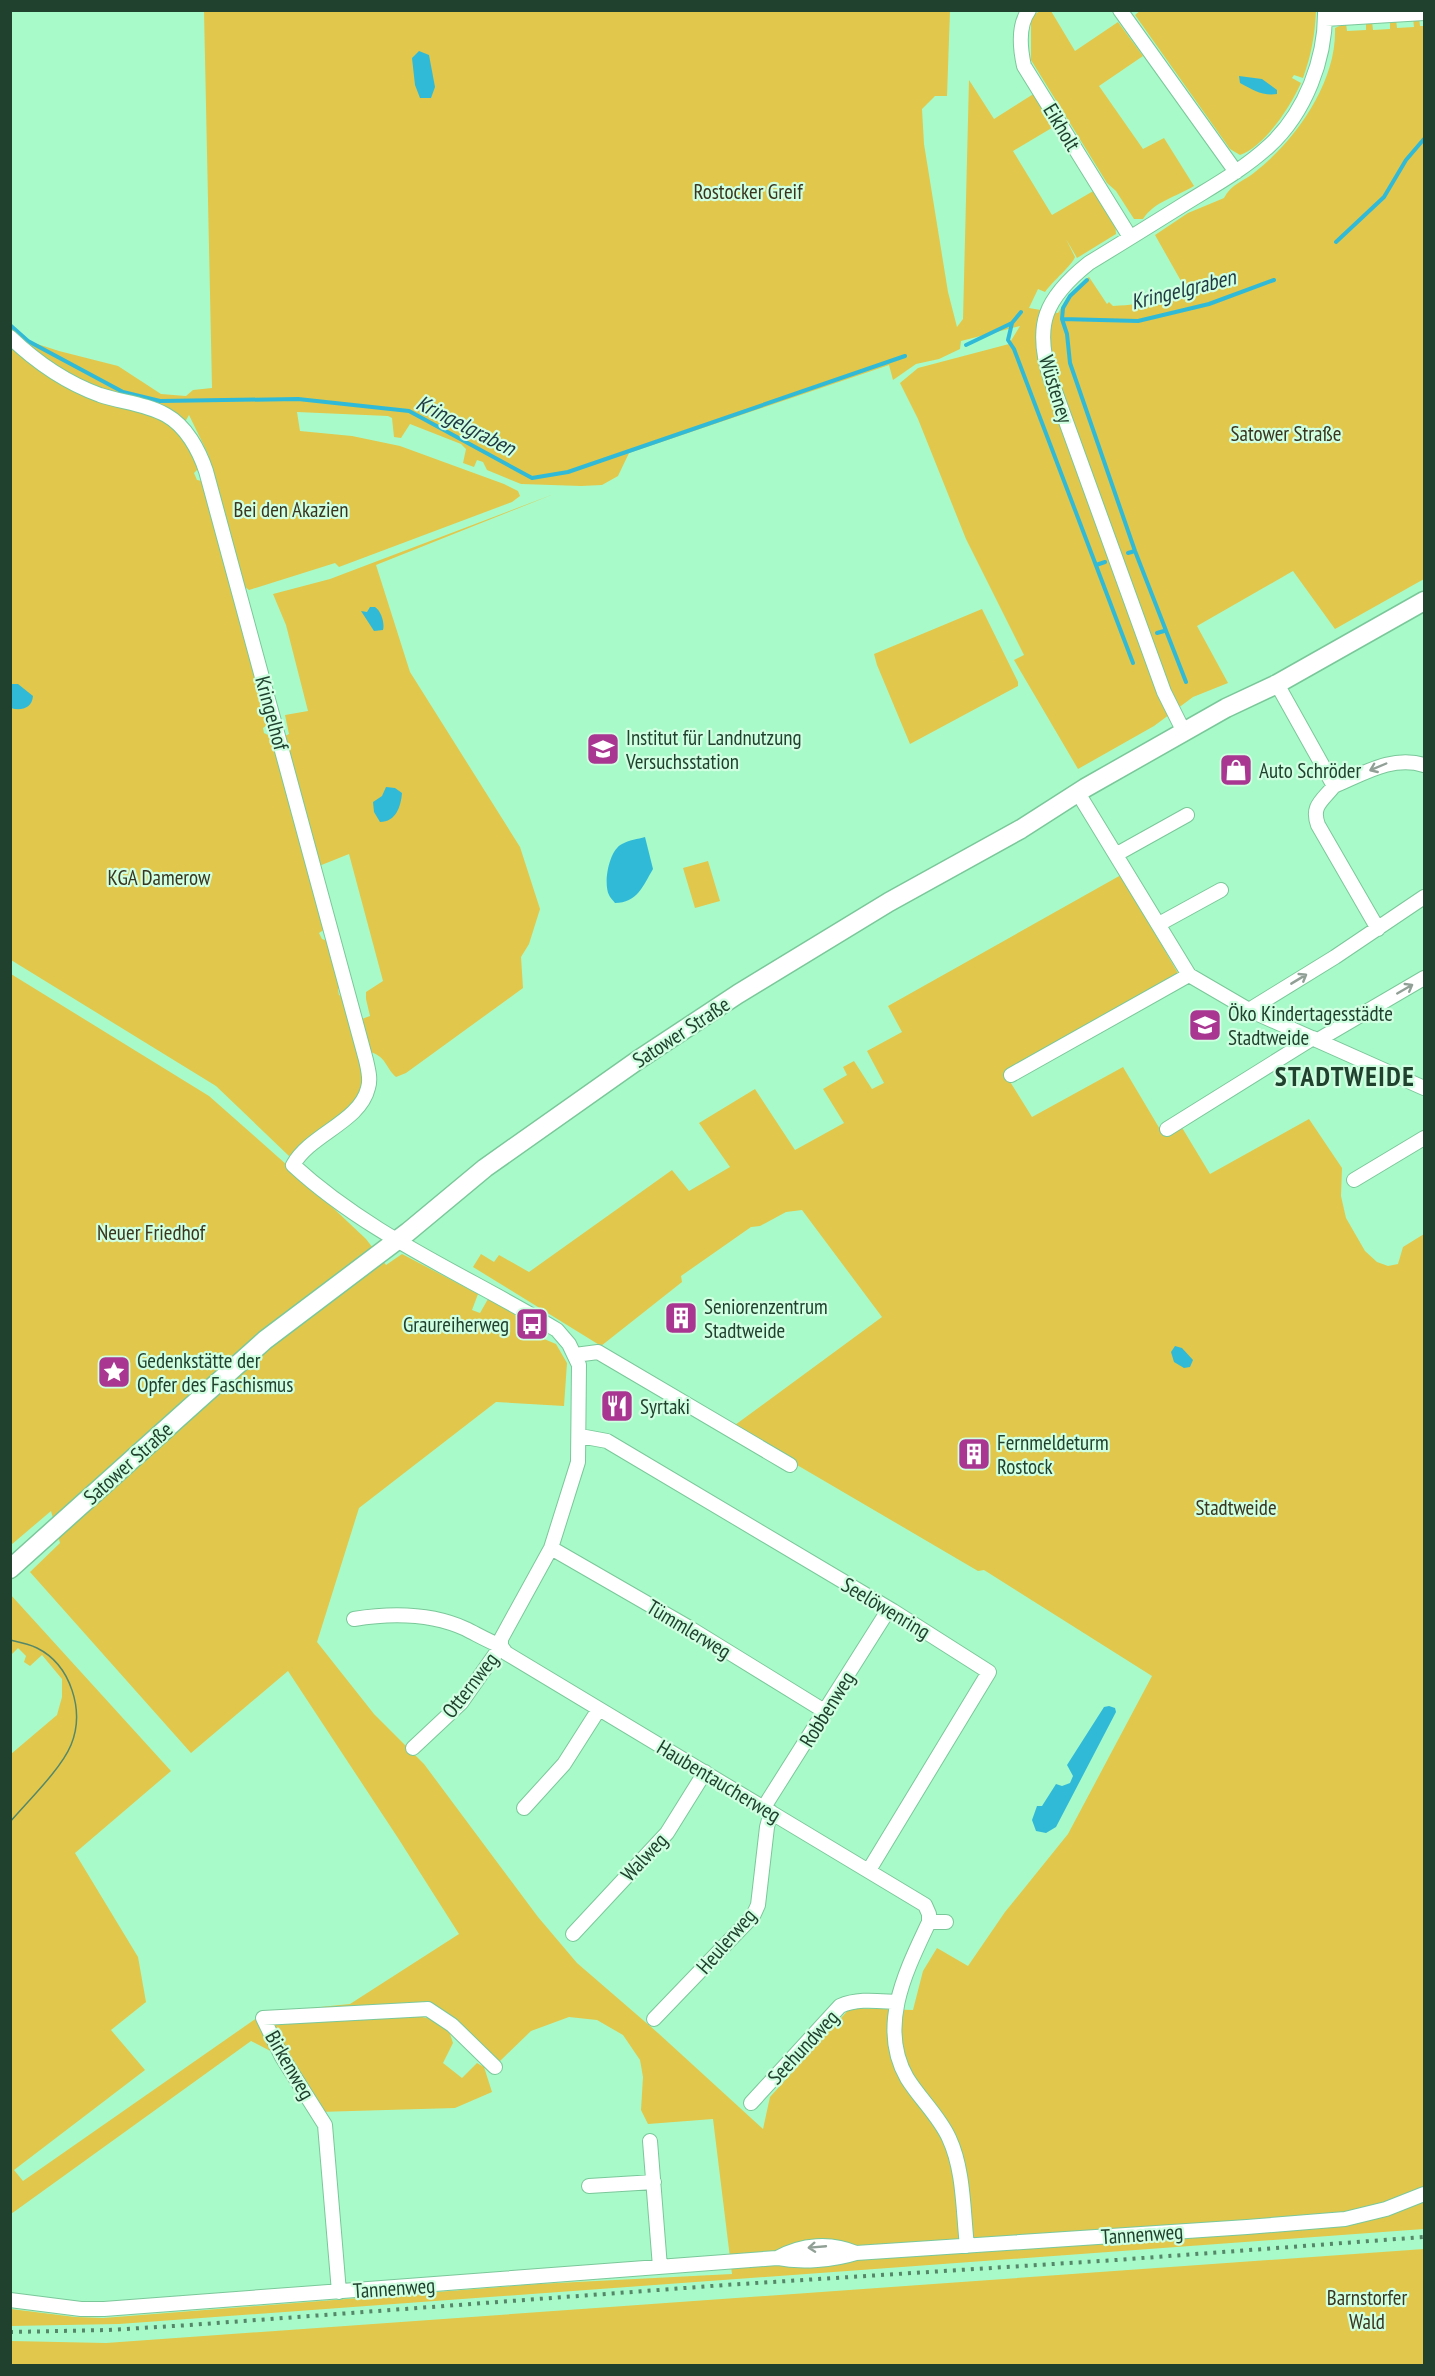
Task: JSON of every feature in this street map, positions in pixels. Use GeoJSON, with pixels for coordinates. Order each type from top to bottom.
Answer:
{"type":"FeatureCollection","features":[{"type":"Feature","properties":{"kind":"main road","name":"Satower Straße"},"geometry":{"type":"LineString","coordinates":[[10,1569],[265,1340],[397,1240],[485,1168],[679,1033],[889,902],[1021,829],[1078,793],[1246,697],[1277,684],[1425,601]]}},
{"type":"Feature","properties":{"kind":"street","name":"Eikholt"},"geometry":{"type":"LineString","coordinates":[[1029,10],[1023,18],[1021,39],[1024,66],[1130,237]]}},
{"type":"Feature","properties":{"kind":"street"},"geometry":{"type":"LineString","coordinates":[[1120,10],[1236,172]]}},
{"type":"Feature","properties":{"kind":"street"},"geometry":{"type":"LineString","coordinates":[[1325,15],[1425,13]]}},
{"type":"Feature","properties":{"kind":"street","name":"Wüsteney"},"geometry":{"type":"LineString","coordinates":[[1184,732],[1164,692],[1051,380],[1043,348],[1044,324],[1056,293],[1089,263],[1236,172],[1271,145],[1287,128],[1298,110],[1319,62],[1325,15]]}},
{"type":"Feature","properties":{"kind":"street","name":"Kringelhof"},"geometry":{"type":"LineString","coordinates":[[10,337],[32,358],[88,389],[166,415],[181,426],[201,455],[321,890],[366,1060],[369,1080],[368,1090],[353,1113],[308,1145],[293,1165],[334,1201],[397,1240]]}},
{"type":"Feature","properties":{"kind":"street"},"geometry":{"type":"LineString","coordinates":[[1277,684],[1334,786]]}},
{"type":"Feature","properties":{"kind":"street"},"geometry":{"type":"LineString","coordinates":[[1378,929],[1318,825],[1314,814],[1334,786],[1389,763],[1407,760],[1425,765]]}},
{"type":"Feature","properties":{"kind":"street"},"geometry":{"type":"LineString","coordinates":[[1078,793],[1190,975],[1249,1010],[1425,1088]]}},
{"type":"Feature","properties":{"kind":"street"},"geometry":{"type":"LineString","coordinates":[[1117,854],[1187,815]]}},
{"type":"Feature","properties":{"kind":"street"},"geometry":{"type":"LineString","coordinates":[[1159,924],[1221,891]]}},
{"type":"Feature","properties":{"kind":"street"},"geometry":{"type":"LineString","coordinates":[[1249,1010],[1425,897]]}},
{"type":"Feature","properties":{"kind":"street"},"geometry":{"type":"LineString","coordinates":[[1011,1075],[1190,975]]}},
{"type":"Feature","properties":{"kind":"street"},"geometry":{"type":"LineString","coordinates":[[1167,1129],[1316,1039],[1425,978]]}},
{"type":"Feature","properties":{"kind":"street"},"geometry":{"type":"LineString","coordinates":[[1354,1180],[1425,1138]]}},
{"type":"Feature","properties":{"kind":"street"},"geometry":{"type":"LineString","coordinates":[[397,1240],[557,1330],[575,1355],[580,1376],[580,1436],[575,1478],[551,1548],[501,1639],[501,1646]]}},
{"type":"Feature","properties":{"kind":"street"},"geometry":{"type":"LineString","coordinates":[[575,1355],[598,1352],[790,1465]]}},
{"type":"Feature","properties":{"kind":"street","name":"Seelöwenring"},"geometry":{"type":"LineString","coordinates":[[580,1436],[607,1441],[889,1609],[989,1672],[869,1870]]}},
{"type":"Feature","properties":{"kind":"street","name":"Tümmlerweg"},"geometry":{"type":"LineString","coordinates":[[551,1548],[688,1627],[826,1712]]}},
{"type":"Feature","properties":{"kind":"street","name":"Robbenweg"},"geometry":{"type":"LineString","coordinates":[[767,1809],[889,1609]]}},
{"type":"Feature","properties":{"kind":"street","name":"Haubentaucherweg"},"geometry":{"type":"LineString","coordinates":[[354,1619],[400,1615],[425,1617],[465,1629],[501,1646],[506,1653],[926,1905],[929,1922]]}},
{"type":"Feature","properties":{"kind":"street","name":"Otternweg"},"geometry":{"type":"LineString","coordinates":[[413,1748],[461,1703],[501,1646]]}},
{"type":"Feature","properties":{"kind":"street"},"geometry":{"type":"LineString","coordinates":[[524,1808],[564,1764],[599,1709]]}},
{"type":"Feature","properties":{"kind":"street","name":"Walweg"},"geometry":{"type":"LineString","coordinates":[[573,1934],[667,1833],[705,1772]]}},
{"type":"Feature","properties":{"kind":"street","name":"Heulerweg"},"geometry":{"type":"LineString","coordinates":[[654,2019],[753,1916],[758,1905],[767,1809]]}},
{"type":"Feature","properties":{"kind":"street"},"geometry":{"type":"LineString","coordinates":[[946,1922],[929,1922],[903,1979],[897,2002],[896,2041],[907,2077],[940,2121],[950,2139],[957,2160],[968,2246]]}},
{"type":"Feature","properties":{"kind":"street","name":"Seehundweg"},"geometry":{"type":"LineString","coordinates":[[751,2103],[840,2007],[849,2002],[863,2000],[897,2002]]}},
{"type":"Feature","properties":{"kind":"street","name":"Birkenweg"},"geometry":{"type":"LineString","coordinates":[[339,2292],[325,2125],[282,2057],[263,2018],[428,2009],[452,2025],[495,2067]]}},
{"type":"Feature","properties":{"kind":"street"},"geometry":{"type":"LineString","coordinates":[[651,2142],[660,2267]]}},
{"type":"Feature","properties":{"kind":"street"},"geometry":{"type":"LineString","coordinates":[[589,2186],[654,2182]]}},
{"type":"Feature","properties":{"kind":"street","name":"Tannenweg"},"geometry":{"type":"LineString","coordinates":[[10,2300],[81,2309],[104,2309],[777,2258],[791,2260],[845,2256],[856,2253],[1247,2228],[1345,2219],[1386,2209],[1425,2194]]}},
{"type":"Feature","properties":{"kind":"green space"},"geometry":{"type":"Polygon","coordinates":[[[1042,10],[1051,11],[1075,51],[1118,22],[1143,56],[1099,86],[1143,149],[1164,138],[1194,186],[1160,204],[1143,219],[1134,219],[1116,191],[1107,183],[1031,60],[1031,20],[1042,10]]]}},
{"type":"Feature","properties":{"kind":"green space"},"geometry":{"type":"Polygon","coordinates":[[[1141,10],[1316,11],[1312,45],[1303,78],[1294,75],[1292,78],[1301,83],[1284,114],[1259,143],[1240,155],[1230,149],[1135,15],[1141,10]]]}},
{"type":"Feature","properties":{"kind":"green space"},"geometry":{"type":"Polygon","coordinates":[[[204,11],[950,11],[947,96],[935,96],[922,109],[924,144],[948,292],[957,327],[963,319],[969,80],[994,119],[1035,93],[1055,126],[1013,151],[1052,215],[1095,190],[1115,222],[1116,234],[1077,258],[1066,239],[1075,257],[1045,292],[1038,289],[1029,308],[1058,313],[1069,295],[1089,277],[1107,304],[1109,302],[1113,306],[1132,304],[1161,295],[1169,298],[1185,288],[1155,235],[1188,213],[1224,198],[1230,189],[1255,172],[1285,144],[1299,127],[1321,89],[1334,48],[1335,28],[1346,23],[1347,31],[1366,30],[1366,21],[1372,21],[1373,30],[1390,29],[1390,20],[1396,19],[1397,28],[1414,27],[1413,18],[1419,18],[1420,26],[1424,26],[1424,579],[1335,629],[1293,571],[1197,626],[1228,683],[1193,697],[1154,726],[1078,769],[1014,660],[1024,655],[966,539],[918,419],[900,383],[918,368],[1009,344],[1020,326],[961,341],[960,349],[939,359],[916,364],[893,380],[889,365],[629,453],[618,476],[602,485],[521,484],[487,470],[483,462],[477,460],[474,467],[463,463],[466,449],[461,444],[410,424],[401,438],[394,437],[392,418],[388,416],[297,412],[300,431],[352,436],[400,446],[504,484],[518,491],[520,496],[512,502],[339,567],[335,563],[249,590],[244,586],[208,454],[189,415],[185,422],[189,445],[199,468],[194,473],[197,480],[202,481],[270,723],[263,728],[264,733],[272,737],[325,929],[319,933],[322,939],[328,941],[341,986],[338,989],[339,995],[343,997],[363,1069],[363,1084],[350,1109],[339,1120],[289,1156],[216,1086],[11,960],[10,325],[28,341],[118,366],[161,394],[186,396],[193,390],[212,388],[204,11]]]}},
{"type":"Feature","properties":{"kind":"green space"},"geometry":{"type":"Polygon","coordinates":[[[554,494],[376,565],[410,672],[520,847],[540,909],[529,944],[521,957],[523,988],[406,1073],[396,1077],[382,1059],[367,1051],[359,1020],[370,1016],[366,992],[383,981],[349,854],[319,866],[283,737],[289,734],[285,715],[308,711],[286,625],[273,594],[330,579],[554,494]]]}},
{"type":"Feature","properties":{"kind":"green space"},"geometry":{"type":"Polygon","coordinates":[[[982,609],[1018,686],[910,744],[874,654],[982,609]]]}},
{"type":"Feature","properties":{"kind":"green space"},"geometry":{"type":"Polygon","coordinates":[[[708,861],[720,901],[695,908],[683,868],[708,861]]]}},
{"type":"Feature","properties":{"kind":"green space"},"geometry":{"type":"Polygon","coordinates":[[[1121,875],[1179,975],[1004,1072],[1032,1117],[1123,1067],[1164,1136],[1181,1126],[1210,1174],[1309,1119],[1342,1168],[1341,1196],[1346,1218],[1365,1251],[1377,1262],[1388,1266],[1398,1264],[1403,1247],[1424,1234],[1424,2229],[119,2324],[11,2326],[11,2309],[103,2318],[538,2284],[732,2274],[713,2119],[648,2124],[641,2110],[643,2077],[640,2060],[623,2035],[597,2020],[569,2017],[531,2031],[500,2061],[436,2012],[390,2010],[436,2020],[448,2028],[453,2043],[443,2063],[462,2078],[477,2063],[484,2067],[492,2092],[455,2108],[318,2112],[282,2057],[251,2041],[11,2214],[11,1754],[57,1715],[62,1697],[62,1679],[42,1655],[30,1666],[24,1662],[26,1656],[18,1648],[11,1655],[10,1594],[171,1771],[75,1853],[138,1957],[146,2002],[111,2030],[145,2070],[14,2170],[23,2181],[261,2015],[350,2004],[459,1934],[288,1671],[191,1753],[30,1572],[60,1543],[51,1511],[11,1545],[11,974],[209,1096],[366,1239],[386,1265],[402,1254],[478,1294],[472,1310],[480,1313],[488,1299],[512,1310],[525,1331],[556,1344],[567,1363],[564,1406],[496,1402],[359,1508],[317,1642],[374,1714],[424,1764],[538,1917],[577,1963],[763,2129],[770,2097],[850,2008],[913,2010],[923,1971],[937,1948],[968,1966],[1005,1912],[1068,1834],[1152,1676],[984,1570],[978,1571],[734,1428],[882,1317],[802,1210],[786,1212],[760,1226],[751,1227],[681,1276],[682,1282],[601,1346],[473,1267],[481,1254],[494,1262],[499,1255],[529,1272],[672,1170],[689,1191],[730,1167],[699,1123],[755,1089],[795,1150],[844,1123],[823,1089],[847,1075],[843,1067],[854,1061],[872,1089],[884,1083],[867,1051],[902,1032],[888,1006],[1121,875]]]}},
{"type":"Feature","properties":{"kind":"green space","name":"Barnstorfer Wald"},"geometry":{"type":"Polygon","coordinates":[[[1424,2249],[1424,2365],[11,2365],[11,2341],[106,2343],[1424,2249]]]}},
{"type":"Feature","properties":{"kind":"water"},"geometry":{"type":"Polygon","coordinates":[[[419,51],[429,55],[435,87],[431,98],[420,98],[415,85],[412,58],[419,51]]]}},
{"type":"Feature","properties":{"kind":"water"},"geometry":{"type":"Polygon","coordinates":[[[1239,76],[1262,79],[1277,90],[1277,94],[1253,90],[1240,83],[1239,76]]]}},
{"type":"Feature","properties":{"kind":"water"},"geometry":{"type":"Polygon","coordinates":[[[370,607],[375,607],[379,611],[383,621],[383,630],[374,631],[361,611],[367,612],[370,607]]]}},
{"type":"Feature","properties":{"kind":"water"},"geometry":{"type":"Polygon","coordinates":[[[10,684],[18,684],[33,696],[28,706],[22,709],[11,708],[10,684]]]}},
{"type":"Feature","properties":{"kind":"water"},"geometry":{"type":"Polygon","coordinates":[[[386,787],[395,788],[402,793],[399,808],[394,816],[380,822],[374,812],[373,802],[382,796],[386,787]]]}},
{"type":"Feature","properties":{"kind":"water"},"geometry":{"type":"Polygon","coordinates":[[[645,837],[653,869],[634,897],[615,903],[607,890],[608,867],[614,853],[617,847],[645,837]]]}},
{"type":"Feature","properties":{"kind":"water"},"geometry":{"type":"Polygon","coordinates":[[[1175,1346],[1182,1348],[1193,1360],[1190,1367],[1184,1368],[1174,1362],[1171,1352],[1175,1346]]]}},
{"type":"Feature","properties":{"kind":"water"},"geometry":{"type":"Polygon","coordinates":[[[1104,1707],[1115,1708],[1116,1712],[1056,1827],[1046,1833],[1036,1831],[1032,1820],[1037,1806],[1042,1806],[1056,1784],[1062,1786],[1070,1783],[1073,1776],[1067,1765],[1104,1707]]]}},
{"type":"Feature","properties":{"kind":"waterway","name":"Kringelgraben"},"geometry":{"type":"LineString","coordinates":[[1336,242],[1384,197],[1406,160],[1424,139]]}},
{"type":"Feature","properties":{"kind":"waterway"},"geometry":{"type":"LineString","coordinates":[[1087,280],[1070,296],[1063,308],[1062,319],[1067,334],[1070,363],[1135,551],[1186,682]]}},
{"type":"Feature","properties":{"kind":"waterway","name":"Kringelgraben"},"geometry":{"type":"LineString","coordinates":[[1062,319],[1138,321],[1209,304],[1274,280]]}},
{"type":"Feature","properties":{"kind":"waterway","name":"Kringelgraben"},"geometry":{"type":"LineString","coordinates":[[966,345],[1012,323],[1021,312]]}},
{"type":"Feature","properties":{"kind":"waterway"},"geometry":{"type":"LineString","coordinates":[[1012,323],[1008,340],[1014,349],[1133,663]]}},
{"type":"Feature","properties":{"kind":"waterway","name":"Kringelgraben"},"geometry":{"type":"LineString","coordinates":[[10,325],[28,341],[123,392],[160,401],[298,399],[409,411],[532,478],[568,472],[905,356]]}},
{"type":"Feature","properties":{"kind":"waterway"},"geometry":{"type":"LineString","coordinates":[[1128,553],[1135,551]]}},
{"type":"Feature","properties":{"kind":"waterway"},"geometry":{"type":"LineString","coordinates":[[1096,565],[1105,562]]}},
{"type":"Feature","properties":{"kind":"waterway"},"geometry":{"type":"LineString","coordinates":[[1157,633],[1164,631]]}},
{"type":"Feature","properties":{"kind":"tram line"},"geometry":{"type":"LineString","coordinates":[[10,1640],[37,1648],[59,1666],[72,1690],[76,1718],[75,1732],[66,1754],[52,1774],[10,1822]]}},
{"type":"Feature","properties":{"kind":"railway"},"geometry":{"type":"LineString","coordinates":[[10,2332],[109,2330],[190,2325],[725,2285],[1116,2260],[1424,2237]]}},
{"type":"Feature","properties":{"kind":"place","name":"Institut für Landnutzung Versuchsstation"},"geometry":{"type":"Point","coordinates":[603,749]}},
{"type":"Feature","properties":{"kind":"place","name":"Auto Schröder"},"geometry":{"type":"Point","coordinates":[1236,770]}},
{"type":"Feature","properties":{"kind":"place","name":"Öko Kindertagesstädte Stadtweide"},"geometry":{"type":"Point","coordinates":[1205,1025]}},
{"type":"Feature","properties":{"kind":"place","name":"Seniorenzentrum Stadtweide"},"geometry":{"type":"Point","coordinates":[681,1318]}},
{"type":"Feature","properties":{"kind":"place","name":"Graureiherweg"},"geometry":{"type":"Point","coordinates":[532,1324]}},
{"type":"Feature","properties":{"kind":"place","name":"Gedenkstätte der Opfer des Faschismus"},"geometry":{"type":"Point","coordinates":[114,1372]}},
{"type":"Feature","properties":{"kind":"place","name":"Syrtaki"},"geometry":{"type":"Point","coordinates":[617,1406]}},
{"type":"Feature","properties":{"kind":"place","name":"Fernmeldeturm Rostock"},"geometry":{"type":"Point","coordinates":[974,1454]}},
{"type":"Feature","properties":{"kind":"district","name":"STADTWEIDE"},"geometry":{"type":"Point","coordinates":[1345,1076]}},
{"type":"Feature","properties":{"kind":"park label","name":"Rostocker Greif"},"geometry":{"type":"Point","coordinates":[748,191]}},
{"type":"Feature","properties":{"kind":"park label","name":"Bei den Akazien"},"geometry":{"type":"Point","coordinates":[291,509]}},
{"type":"Feature","properties":{"kind":"park label","name":"KGA Damerow"},"geometry":{"type":"Point","coordinates":[159,877]}},
{"type":"Feature","properties":{"kind":"park label","name":"Neuer Friedhof"},"geometry":{"type":"Point","coordinates":[151,1232]}},
{"type":"Feature","properties":{"kind":"park label","name":"Stadtweide"},"geometry":{"type":"Point","coordinates":[1236,1507]}}]}
